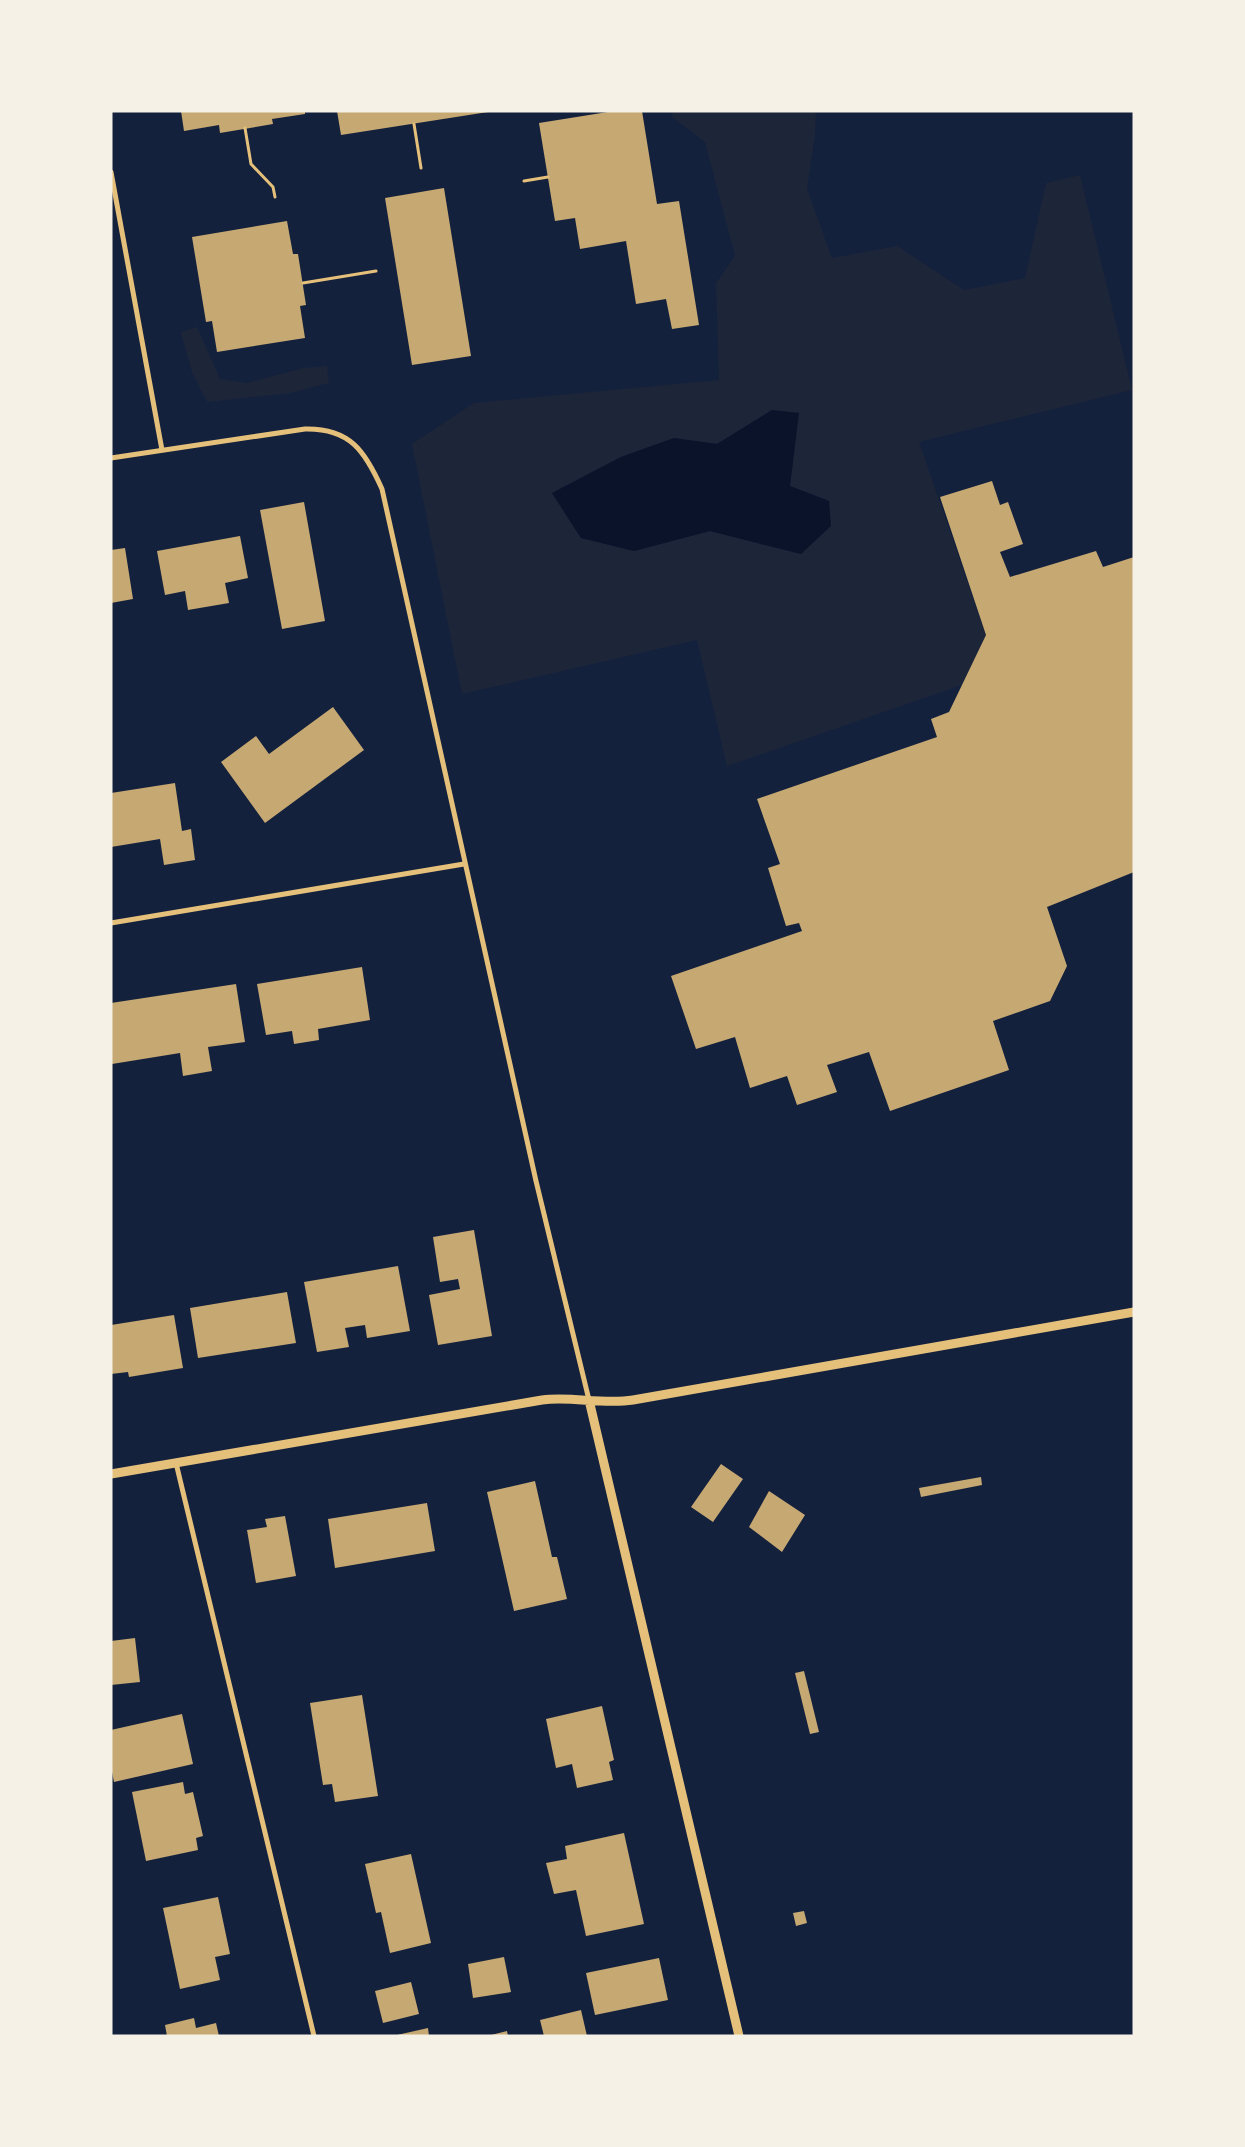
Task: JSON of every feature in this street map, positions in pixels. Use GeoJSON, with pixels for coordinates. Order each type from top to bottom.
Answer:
{"type":"FeatureCollection","features":[{"type":"Feature","properties":{"kind":"street"},"geometry":{"type":"LineString","coordinates":[[111,172],[162,450]]}},
{"type":"Feature","properties":{"kind":"street"},"geometry":{"type":"LineString","coordinates":[[111,458],[305,429],[322,429],[332,431],[358,447],[372,466],[382,488],[464,864],[536,1181],[739,2036]]}},
{"type":"Feature","properties":{"kind":"street"},"geometry":{"type":"LineString","coordinates":[[111,923],[464,864]]}},
{"type":"Feature","properties":{"kind":"street"},"geometry":{"type":"LineString","coordinates":[[111,1474],[556,1398],[622,1402],[1134,1312]]}},
{"type":"Feature","properties":{"kind":"street"},"geometry":{"type":"LineString","coordinates":[[176,1463],[314,2036]]}},
{"type":"Feature","properties":{"kind":"path"},"geometry":{"type":"LineString","coordinates":[[414,124],[421,168]]}},
{"type":"Feature","properties":{"kind":"path"},"geometry":{"type":"LineString","coordinates":[[245,128],[250,164],[273,187],[275,197]]}},
{"type":"Feature","properties":{"kind":"path"},"geometry":{"type":"LineString","coordinates":[[524,181],[548,177]]}},
{"type":"Feature","properties":{"kind":"path"},"geometry":{"type":"LineString","coordinates":[[303,283],[376,271]]}},
{"type":"Feature","properties":{"kind":"shaded area"},"geometry":{"type":"Polygon","coordinates":[[[673,111],[816,111],[815,135],[807,189],[832,258],[897,246],[964,290],[1025,278],[1046,183],[1080,175],[1132,390],[919,442],[986,635],[962,685],[727,766],[697,640],[462,694],[412,444],[474,403],[719,380],[716,283],[735,256],[705,142],[672,117],[673,111]],[[772,410],[717,444],[674,438],[621,457],[552,493],[581,538],[634,551],[710,531],[801,554],[829,501],[790,486],[798,413],[772,410]]]}},
{"type":"Feature","properties":{"kind":"shaded area"},"geometry":{"type":"Polygon","coordinates":[[[197,327],[220,379],[247,383],[303,368],[327,366],[329,383],[290,393],[207,402],[192,372],[181,332],[197,327]]]}},
{"type":"Feature","properties":{"kind":"shaded area"},"geometry":{"type":"Polygon","coordinates":[[[772,410],[799,413],[790,486],[829,501],[831,526],[801,554],[710,531],[634,551],[581,538],[552,493],[621,457],[674,438],[717,444],[772,410]]]}},
{"type":"Feature","properties":{"kind":"building"},"geometry":{"type":"Polygon","coordinates":[[[181,111],[305,111],[305,114],[272,119],[273,124],[220,133],[219,125],[184,131],[181,111]]]}},
{"type":"Feature","properties":{"kind":"building"},"geometry":{"type":"Polygon","coordinates":[[[337,111],[488,111],[488,112],[341,135],[337,111]]]}},
{"type":"Feature","properties":{"kind":"building"},"geometry":{"type":"Polygon","coordinates":[[[614,111],[642,111],[657,204],[679,201],[699,325],[672,329],[666,299],[636,304],[626,241],[580,249],[575,218],[555,221],[539,123],[614,111]]]}},
{"type":"Feature","properties":{"kind":"building"},"geometry":{"type":"Polygon","coordinates":[[[444,188],[471,356],[412,365],[385,198],[444,188]]]}},
{"type":"Feature","properties":{"kind":"building"},"geometry":{"type":"Polygon","coordinates":[[[287,221],[293,254],[298,254],[306,305],[300,306],[305,338],[217,352],[212,321],[206,322],[192,237],[287,221]]]}},
{"type":"Feature","properties":{"kind":"building"},"geometry":{"type":"Polygon","coordinates":[[[992,481],[1000,505],[1008,502],[1023,544],[1000,552],[1010,577],[1096,551],[1103,567],[1134,557],[1134,872],[1047,907],[1067,966],[1050,1001],[993,1021],[1009,1070],[890,1111],[869,1052],[827,1065],[837,1092],[797,1105],[787,1076],[750,1088],[735,1037],[696,1049],[671,976],[802,931],[799,923],[786,926],[768,868],[780,864],[757,799],[937,737],[931,719],[949,712],[986,635],[940,497],[992,481]]]}},
{"type":"Feature","properties":{"kind":"building"},"geometry":{"type":"Polygon","coordinates":[[[304,502],[325,621],[282,629],[260,510],[304,502]]]}},
{"type":"Feature","properties":{"kind":"building"},"geometry":{"type":"Polygon","coordinates":[[[240,536],[248,578],[225,583],[229,603],[188,610],[185,591],[165,595],[157,551],[240,536]]]}},
{"type":"Feature","properties":{"kind":"building"},"geometry":{"type":"Polygon","coordinates":[[[125,548],[133,599],[111,603],[111,550],[125,548]]]}},
{"type":"Feature","properties":{"kind":"building"},"geometry":{"type":"Polygon","coordinates":[[[333,707],[364,750],[265,823],[221,762],[256,736],[269,754],[333,707]]]}},
{"type":"Feature","properties":{"kind":"building"},"geometry":{"type":"Polygon","coordinates":[[[175,783],[182,831],[191,829],[195,860],[164,865],[160,839],[111,847],[111,793],[175,783]]]}},
{"type":"Feature","properties":{"kind":"building"},"geometry":{"type":"Polygon","coordinates":[[[362,967],[370,1020],[318,1029],[319,1040],[294,1044],[292,1031],[266,1035],[257,984],[362,967]]]}},
{"type":"Feature","properties":{"kind":"building"},"geometry":{"type":"Polygon","coordinates":[[[236,984],[245,1042],[208,1047],[212,1071],[183,1076],[180,1053],[112,1064],[111,1003],[236,984]]]}},
{"type":"Feature","properties":{"kind":"building"},"geometry":{"type":"Polygon","coordinates":[[[474,1230],[492,1336],[438,1345],[429,1295],[460,1289],[458,1279],[440,1282],[433,1237],[474,1230]]]}},
{"type":"Feature","properties":{"kind":"building"},"geometry":{"type":"Polygon","coordinates":[[[398,1266],[410,1331],[367,1338],[365,1325],[345,1328],[349,1347],[317,1352],[304,1282],[398,1266]]]}},
{"type":"Feature","properties":{"kind":"building"},"geometry":{"type":"Polygon","coordinates":[[[287,1292],[296,1343],[198,1358],[190,1308],[287,1292]]]}},
{"type":"Feature","properties":{"kind":"building"},"geometry":{"type":"Polygon","coordinates":[[[174,1315],[183,1368],[129,1377],[128,1372],[111,1374],[111,1325],[174,1315]]]}},
{"type":"Feature","properties":{"kind":"building"},"geometry":{"type":"Polygon","coordinates":[[[721,1464],[743,1479],[713,1522],[691,1507],[721,1464]]]}},
{"type":"Feature","properties":{"kind":"building"},"geometry":{"type":"Polygon","coordinates":[[[981,1477],[982,1485],[921,1497],[919,1488],[981,1477]]]}},
{"type":"Feature","properties":{"kind":"building"},"geometry":{"type":"Polygon","coordinates":[[[535,1481],[552,1557],[557,1557],[567,1599],[514,1611],[487,1492],[535,1481]]]}},
{"type":"Feature","properties":{"kind":"building"},"geometry":{"type":"Polygon","coordinates":[[[769,1491],[805,1515],[782,1552],[749,1527],[769,1491]]]}},
{"type":"Feature","properties":{"kind":"building"},"geometry":{"type":"Polygon","coordinates":[[[427,1503],[435,1551],[335,1568],[328,1519],[427,1503]]]}},
{"type":"Feature","properties":{"kind":"building"},"geometry":{"type":"Polygon","coordinates":[[[285,1516],[296,1576],[256,1583],[247,1530],[267,1527],[265,1519],[285,1516]]]}},
{"type":"Feature","properties":{"kind":"building"},"geometry":{"type":"Polygon","coordinates":[[[135,1638],[140,1682],[111,1685],[111,1641],[135,1638]]]}},
{"type":"Feature","properties":{"kind":"building"},"geometry":{"type":"Polygon","coordinates":[[[804,1671],[819,1732],[810,1734],[795,1673],[804,1671]]]}},
{"type":"Feature","properties":{"kind":"building"},"geometry":{"type":"Polygon","coordinates":[[[362,1695],[378,1796],[335,1802],[332,1784],[323,1785],[310,1703],[362,1695]]]}},
{"type":"Feature","properties":{"kind":"building"},"geometry":{"type":"Polygon","coordinates":[[[602,1706],[614,1760],[609,1762],[613,1780],[577,1788],[572,1764],[556,1768],[546,1719],[602,1706]]]}},
{"type":"Feature","properties":{"kind":"building"},"geometry":{"type":"Polygon","coordinates":[[[182,1714],[193,1764],[114,1782],[111,1767],[111,1730],[182,1714]]]}},
{"type":"Feature","properties":{"kind":"building"},"geometry":{"type":"Polygon","coordinates":[[[183,1782],[185,1794],[193,1792],[203,1836],[196,1838],[198,1850],[146,1861],[132,1792],[183,1782]]]}},
{"type":"Feature","properties":{"kind":"building"},"geometry":{"type":"Polygon","coordinates":[[[624,1833],[644,1924],[586,1936],[576,1890],[554,1894],[546,1863],[567,1859],[565,1846],[624,1833]]]}},
{"type":"Feature","properties":{"kind":"building"},"geometry":{"type":"Polygon","coordinates":[[[411,1854],[431,1943],[390,1953],[381,1912],[376,1913],[365,1864],[411,1854]]]}},
{"type":"Feature","properties":{"kind":"building"},"geometry":{"type":"Polygon","coordinates":[[[218,1897],[230,1954],[215,1957],[220,1980],[180,1989],[163,1908],[218,1897]]]}},
{"type":"Feature","properties":{"kind":"building"},"geometry":{"type":"Polygon","coordinates":[[[804,1911],[807,1923],[796,1926],[793,1913],[804,1911]]]}},
{"type":"Feature","properties":{"kind":"building"},"geometry":{"type":"Polygon","coordinates":[[[504,1957],[511,1992],[473,1998],[468,1964],[504,1957]]]}},
{"type":"Feature","properties":{"kind":"building"},"geometry":{"type":"Polygon","coordinates":[[[659,1958],[668,2000],[595,2015],[586,1973],[659,1958]]]}},
{"type":"Feature","properties":{"kind":"building"},"geometry":{"type":"Polygon","coordinates":[[[411,1982],[419,2014],[383,2023],[375,1991],[411,1982]]]}},
{"type":"Feature","properties":{"kind":"building"},"geometry":{"type":"Polygon","coordinates":[[[581,2010],[587,2036],[544,2036],[540,2020],[581,2010]]]}},
{"type":"Feature","properties":{"kind":"building"},"geometry":{"type":"Polygon","coordinates":[[[194,2018],[196,2028],[216,2023],[219,2036],[167,2036],[165,2025],[194,2018]]]}},
{"type":"Feature","properties":{"kind":"building"},"geometry":{"type":"Polygon","coordinates":[[[428,2028],[429,2036],[397,2036],[397,2035],[428,2028]]]}},
{"type":"Feature","properties":{"kind":"building"},"geometry":{"type":"Polygon","coordinates":[[[507,2031],[508,2036],[491,2036],[491,2035],[507,2031]]]}}]}
